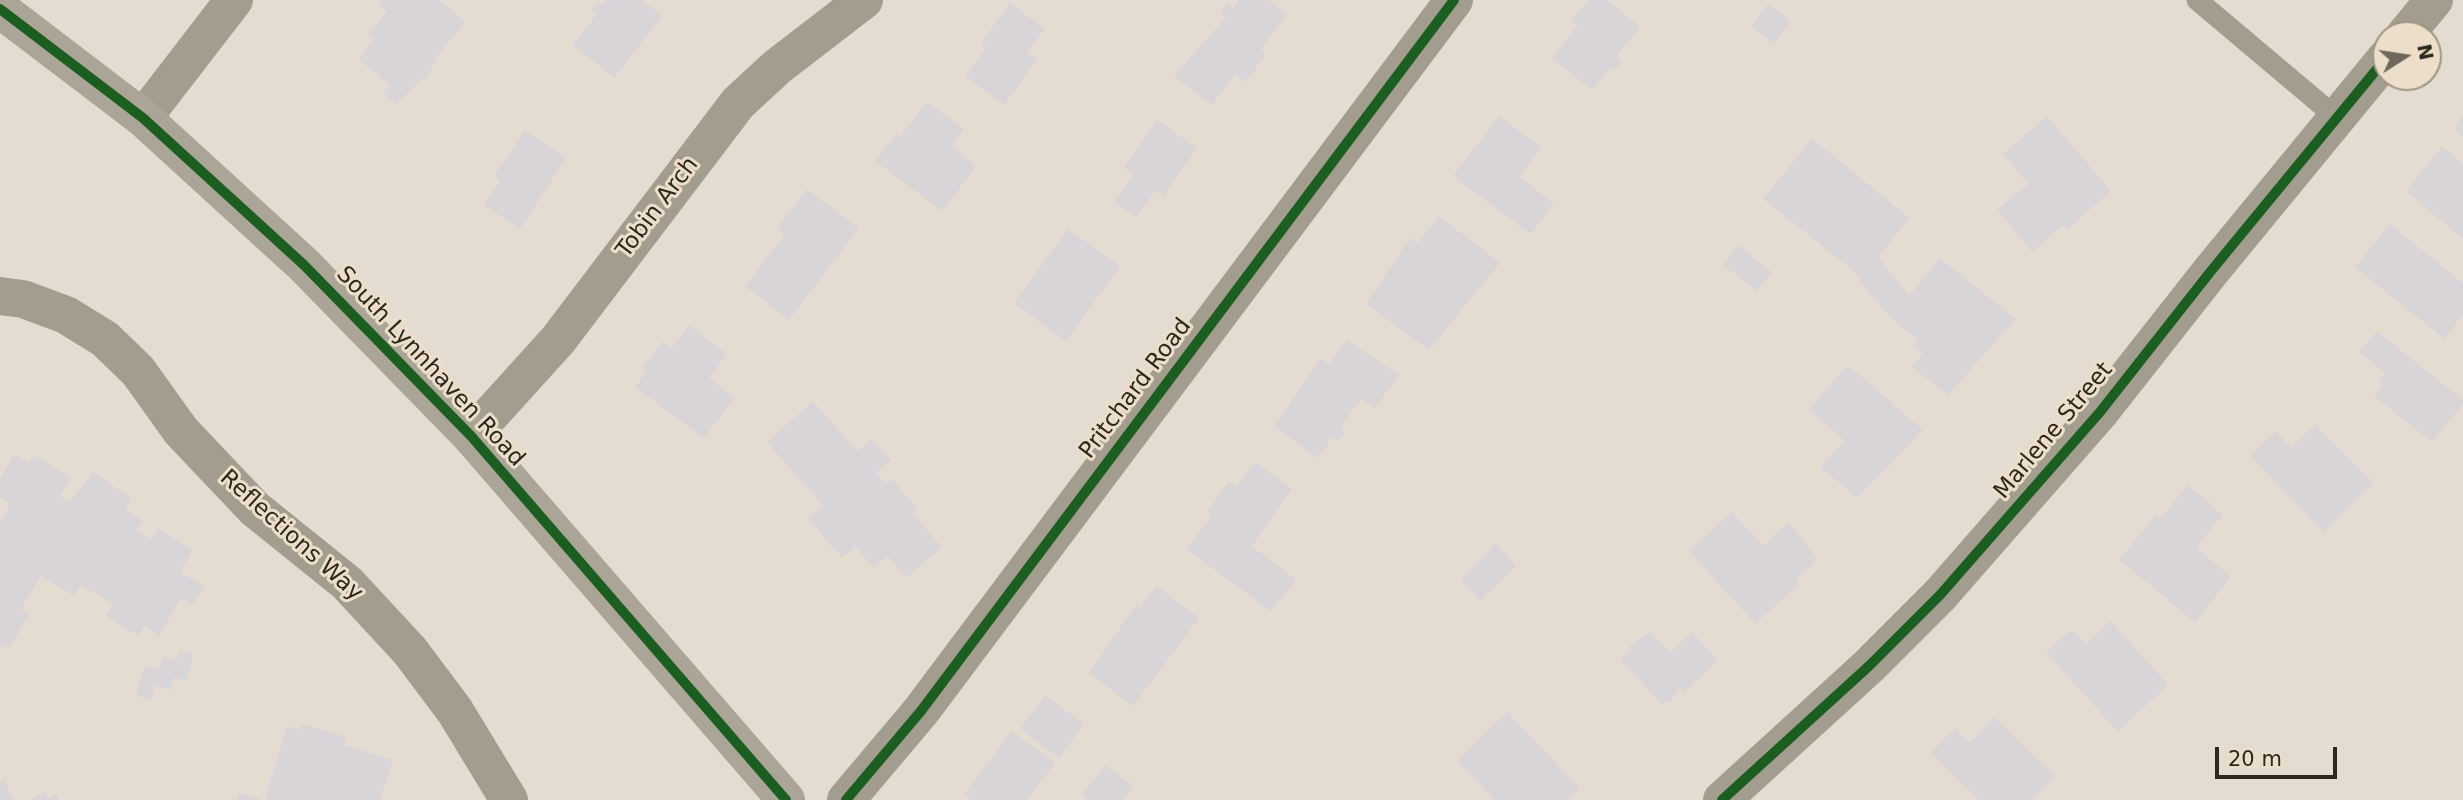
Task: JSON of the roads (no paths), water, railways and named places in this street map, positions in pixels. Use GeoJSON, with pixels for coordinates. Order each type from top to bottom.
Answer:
{"type":"FeatureCollection","features":[{"type":"Feature","properties":{"kind":"street"},"geometry":{"type":"LineString","coordinates":[[143,118],[234,0]]}},
{"type":"Feature","properties":{"kind":"street","name":"Tobin Arch"},"geometry":{"type":"LineString","coordinates":[[471,436],[558,340],[738,103],[777,66],[864,0]]}},
{"type":"Feature","properties":{"kind":"street","name":"Pritchard Road"},"geometry":{"type":"LineString","coordinates":[[846,800],[921,711],[1454,0]]}},
{"type":"Feature","properties":{"kind":"street"},"geometry":{"type":"LineString","coordinates":[[2417,21],[2434,0]]}},
{"type":"Feature","properties":{"kind":"street","name":"South Lynnhaven Road"},"geometry":{"type":"LineString","coordinates":[[0,9],[143,118],[304,265],[471,436],[786,800]]}},
{"type":"Feature","properties":{"kind":"street","name":"Marlene Street"},"geometry":{"type":"LineString","coordinates":[[1722,800],[1869,666],[1940,595],[2100,412],[2211,271],[2372,75]]}},
{"type":"Feature","properties":{"kind":"street","name":"Reflections Way"},"geometry":{"type":"LineString","coordinates":[[0,296],[23,299],[66,315],[105,339],[138,371],[181,430],[255,509],[347,583],[410,651],[455,711],[509,800]]}},
{"type":"Feature","properties":{"kind":"lane"},"geometry":{"type":"LineString","coordinates":[[2197,0],[2337,118]]}}]}
